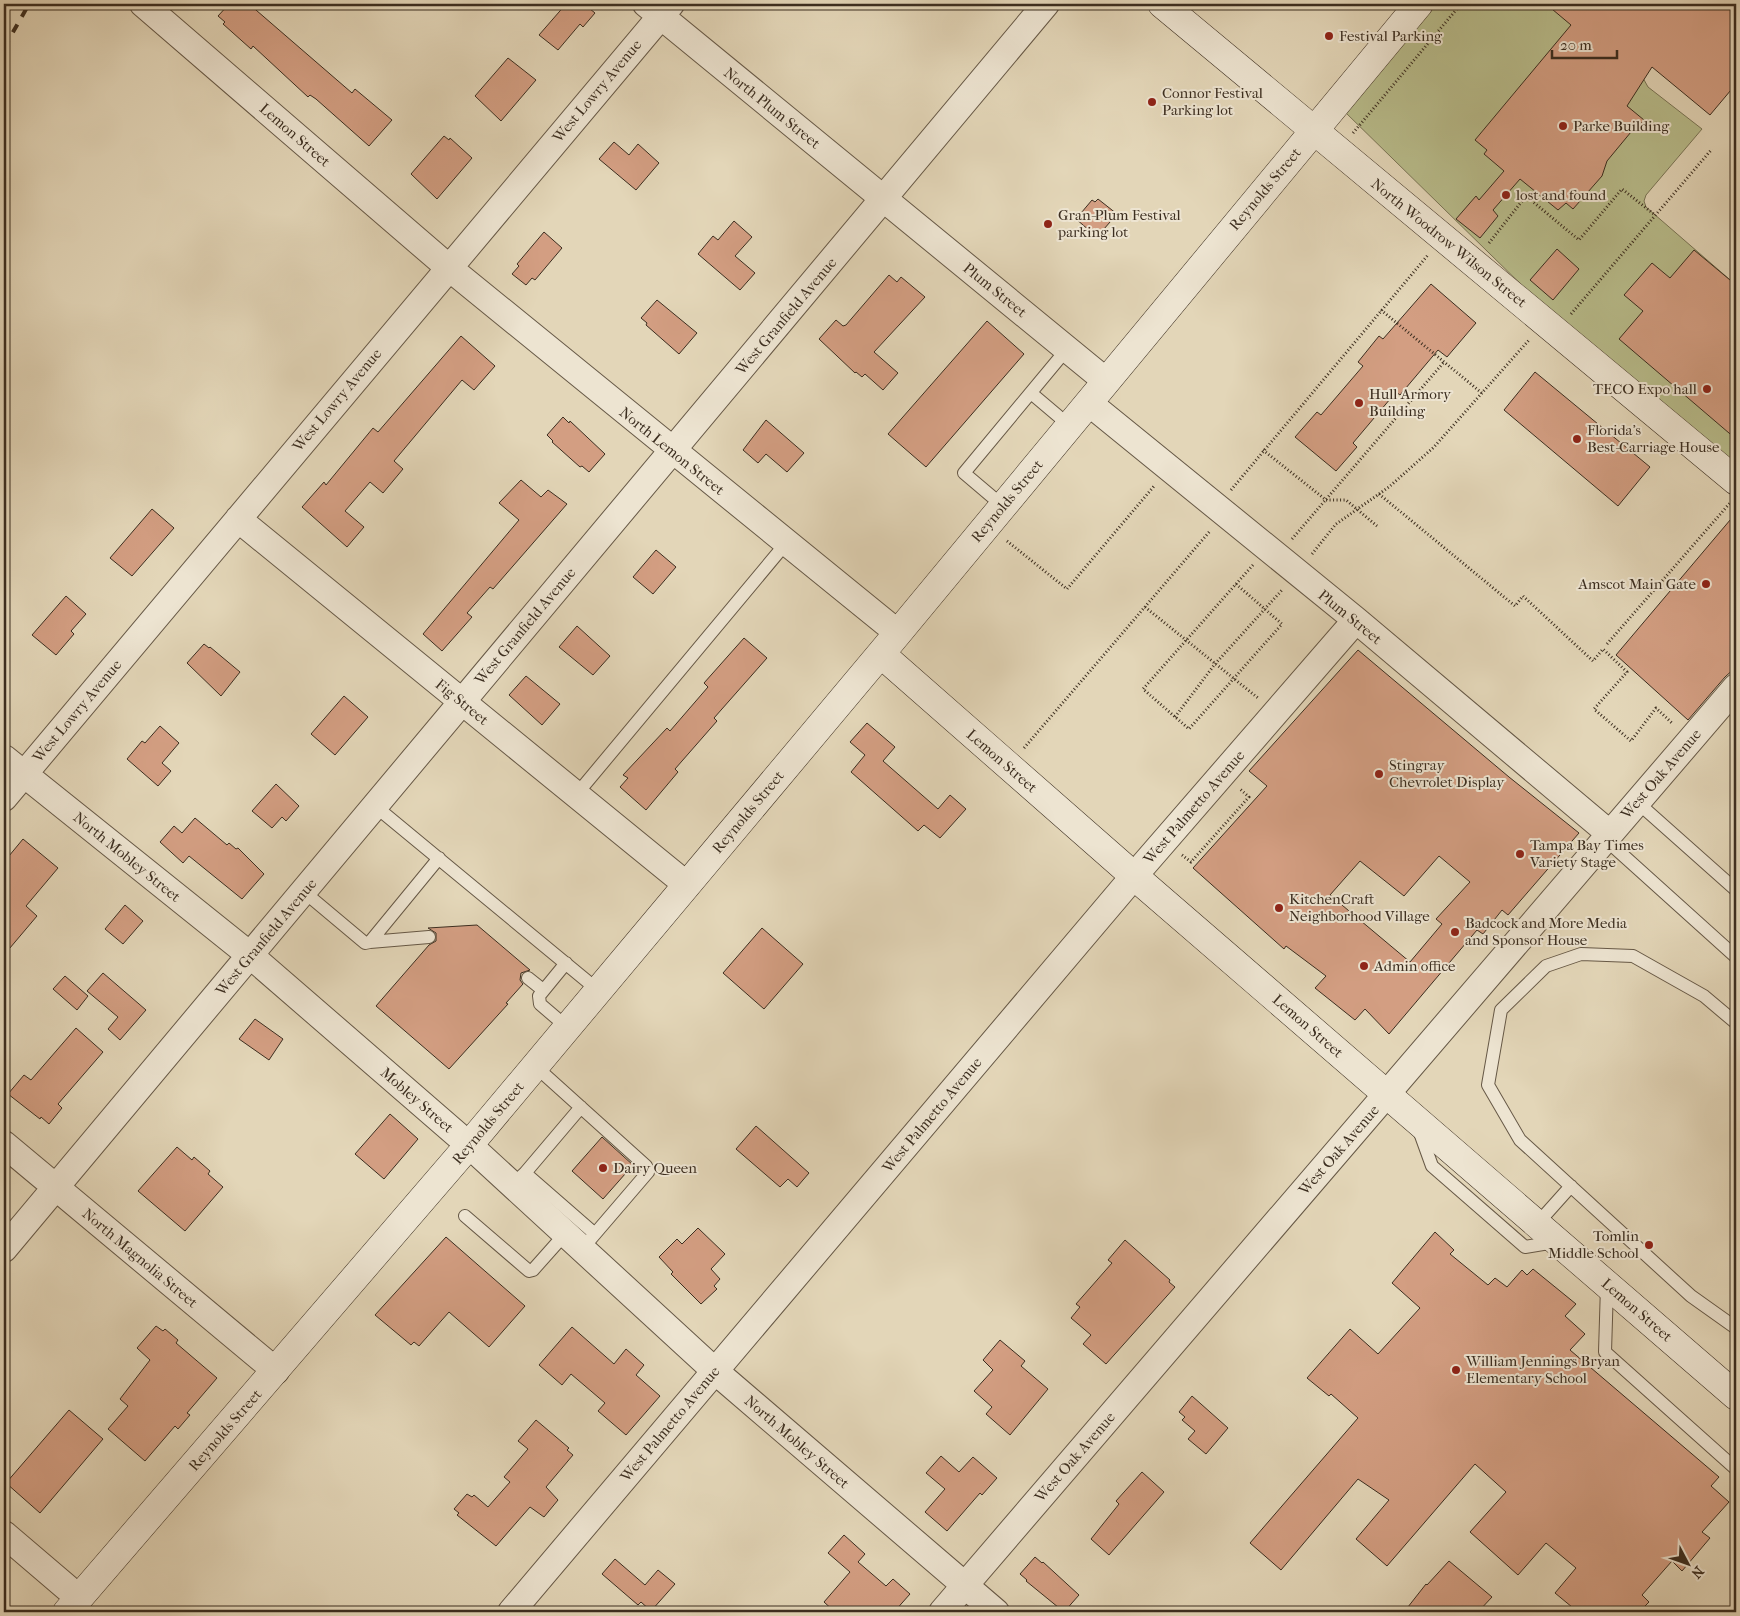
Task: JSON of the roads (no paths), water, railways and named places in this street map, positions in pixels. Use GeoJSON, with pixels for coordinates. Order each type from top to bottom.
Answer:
{"type":"FeatureCollection","features":[{"type":"Feature","properties":{"kind":"main road","name":"North Woodrow Wilson Street"},"geometry":{"type":"LineString","coordinates":[[1162,4],[1736,481]]}},
{"type":"Feature","properties":{"kind":"main road","name":"Reynolds Street"},"geometry":{"type":"LineString","coordinates":[[73,1605],[276,1371],[568,1028],[1419,4]]}},
{"type":"Feature","properties":{"kind":"main road","name":"Lemon Street"},"geometry":{"type":"LineString","coordinates":[[880,654],[1736,1396]]}},
{"type":"Feature","properties":{"kind":"street","name":"Lemon Street"},"geometry":{"type":"LineString","coordinates":[[143,4],[448,267]]}},
{"type":"Feature","properties":{"kind":"street","name":"West Granfield Avenue"},"geometry":{"type":"LineString","coordinates":[[4,1249],[1046,4]]}},
{"type":"Feature","properties":{"kind":"street","name":"West Lowry Avenue"},"geometry":{"type":"LineString","coordinates":[[4,798],[448,267],[659,8]]}},
{"type":"Feature","properties":{"kind":"street","name":"North Plum Street"},"geometry":{"type":"LineString","coordinates":[[659,8],[884,199]]}},
{"type":"Feature","properties":{"kind":"street","name":"Plum Street"},"geometry":{"type":"LineString","coordinates":[[884,199],[1106,381]]}},
{"type":"Feature","properties":{"kind":"street","name":"North Lemon Street"},"geometry":{"type":"LineString","coordinates":[[448,267],[673,452],[898,633]]}},
{"type":"Feature","properties":{"kind":"street","name":"Plum Street"},"geometry":{"type":"LineString","coordinates":[[1089,403],[1356,620],[1607,836]]}},
{"type":"Feature","properties":{"kind":"street","name":"Fig Street"},"geometry":{"type":"LineString","coordinates":[[238,519],[687,885]]}},
{"type":"Feature","properties":{"kind":"street","name":"West Palmetto Avenue"},"geometry":{"type":"LineString","coordinates":[[511,1612],[1134,876],[1356,620]]}},
{"type":"Feature","properties":{"kind":"street","name":"West Oak Avenue"},"geometry":{"type":"LineString","coordinates":[[942,1612],[1736,688]]}},
{"type":"Feature","properties":{"kind":"street","name":"North Mobley Street"},"geometry":{"type":"LineString","coordinates":[[4,758],[251,956]]}},
{"type":"Feature","properties":{"kind":"street","name":"Mobley Street"},"geometry":{"type":"LineString","coordinates":[[251,956],[469,1145],[518,1179],[581,1239],[602,1267]]}},
{"type":"Feature","properties":{"kind":"street","name":"North Magnolia Street"},"geometry":{"type":"LineString","coordinates":[[4,1144],[276,1371]]}},
{"type":"Feature","properties":{"kind":"street","name":"North Mobley Street"},"geometry":{"type":"LineString","coordinates":[[602,1267],[715,1371],[996,1612]]}},
{"type":"Feature","properties":{"kind":"street"},"geometry":{"type":"LineString","coordinates":[[4,1534],[73,1605]]}},
{"type":"Feature","properties":{"kind":"lane"},"geometry":{"type":"LineString","coordinates":[[1003,506],[964,473],[1067,349]]}},
{"type":"Feature","properties":{"kind":"lane"},"geometry":{"type":"LineString","coordinates":[[1030,393],[1070,426]]}},
{"type":"Feature","properties":{"kind":"lane"},"geometry":{"type":"LineString","coordinates":[[576,795],[787,542]]}},
{"type":"Feature","properties":{"kind":"lane"},"geometry":{"type":"LineString","coordinates":[[1637,802],[1736,890]]}},
{"type":"Feature","properties":{"kind":"lane"},"geometry":{"type":"LineString","coordinates":[[375,806],[599,990]]}},
{"type":"Feature","properties":{"kind":"lane"},"geometry":{"type":"LineString","coordinates":[[1607,836],[1736,957]]}},
{"type":"Feature","properties":{"kind":"lane"},"geometry":{"type":"LineString","coordinates":[[370,942],[439,858]]}},
{"type":"Feature","properties":{"kind":"lane"},"geometry":{"type":"LineString","coordinates":[[303,892],[365,943],[429,937]]}},
{"type":"Feature","properties":{"kind":"lane"},"geometry":{"type":"LineString","coordinates":[[1736,1023],[1704,996],[1633,956],[1581,954],[1546,966],[1501,1010],[1488,1086],[1520,1140],[1691,1296],[1736,1328]]}},
{"type":"Feature","properties":{"kind":"lane"},"geometry":{"type":"LineString","coordinates":[[566,963],[539,996],[540,1004],[568,1028]]}},
{"type":"Feature","properties":{"kind":"lane"},"geometry":{"type":"LineString","coordinates":[[528,978],[543,990]]}},
{"type":"Feature","properties":{"kind":"lane"},"geometry":{"type":"LineString","coordinates":[[465,1216],[529,1270],[533,1270],[581,1239],[648,1172],[646,1166],[600,1127],[581,1107],[535,1066]]}},
{"type":"Feature","properties":{"kind":"lane"},"geometry":{"type":"LineString","coordinates":[[518,1179],[581,1107]]}},
{"type":"Feature","properties":{"kind":"lane"},"geometry":{"type":"LineString","coordinates":[[1415,1118],[1432,1166],[1518,1241],[1525,1247],[1558,1241]]}},
{"type":"Feature","properties":{"kind":"lane"},"geometry":{"type":"LineString","coordinates":[[1538,1224],[1571,1186]]}},
{"type":"Feature","properties":{"kind":"lane"},"geometry":{"type":"LineString","coordinates":[[1607,1284],[1605,1352],[1736,1469]]}},
{"type":"Feature","properties":{"kind":"railway"},"geometry":{"type":"LineString","coordinates":[[4,16],[11,4]]}},
{"type":"Feature","properties":{"kind":"railway"},"geometry":{"type":"LineString","coordinates":[[4,48],[29,4]]}},
{"type":"Feature","properties":{"kind":"place","name":"Festival Parking"},"geometry":{"type":"Point","coordinates":[1329,36]}},
{"type":"Feature","properties":{"kind":"place","name":"Connor Festival Parking lot"},"geometry":{"type":"Point","coordinates":[1152,102]}},
{"type":"Feature","properties":{"kind":"place","name":"Parke Building"},"geometry":{"type":"Point","coordinates":[1563,126]}},
{"type":"Feature","properties":{"kind":"place","name":"lost and found"},"geometry":{"type":"Point","coordinates":[1506,195]}},
{"type":"Feature","properties":{"kind":"place","name":"Gran-Plum Festival parking lot"},"geometry":{"type":"Point","coordinates":[1048,224]}},
{"type":"Feature","properties":{"kind":"place","name":"TECO Expo hall"},"geometry":{"type":"Point","coordinates":[1707,389]}},
{"type":"Feature","properties":{"kind":"place","name":"Hull Armory Building"},"geometry":{"type":"Point","coordinates":[1359,403]}},
{"type":"Feature","properties":{"kind":"place","name":"Florida's Best-Carriage House"},"geometry":{"type":"Point","coordinates":[1577,439]}},
{"type":"Feature","properties":{"kind":"place","name":"Amscot Main Gate"},"geometry":{"type":"Point","coordinates":[1706,584]}},
{"type":"Feature","properties":{"kind":"place","name":"Stingray Chevrolet Display"},"geometry":{"type":"Point","coordinates":[1379,774]}},
{"type":"Feature","properties":{"kind":"place","name":"Tampa Bay Times Variety Stage"},"geometry":{"type":"Point","coordinates":[1520,854]}},
{"type":"Feature","properties":{"kind":"place","name":"KitchenCraft Neighborhood Village"},"geometry":{"type":"Point","coordinates":[1279,908]}},
{"type":"Feature","properties":{"kind":"place","name":"Badcock and More Media and Sponsor House"},"geometry":{"type":"Point","coordinates":[1455,932]}},
{"type":"Feature","properties":{"kind":"place","name":"Admin office"},"geometry":{"type":"Point","coordinates":[1364,966]}},
{"type":"Feature","properties":{"kind":"place","name":"Dairy Queen"},"geometry":{"type":"Point","coordinates":[603,1168]}},
{"type":"Feature","properties":{"kind":"place","name":"Tomlin Middle School"},"geometry":{"type":"Point","coordinates":[1649,1245]}},
{"type":"Feature","properties":{"kind":"place","name":"William Jennings Bryan Elementary School"},"geometry":{"type":"Point","coordinates":[1456,1370]}}]}
